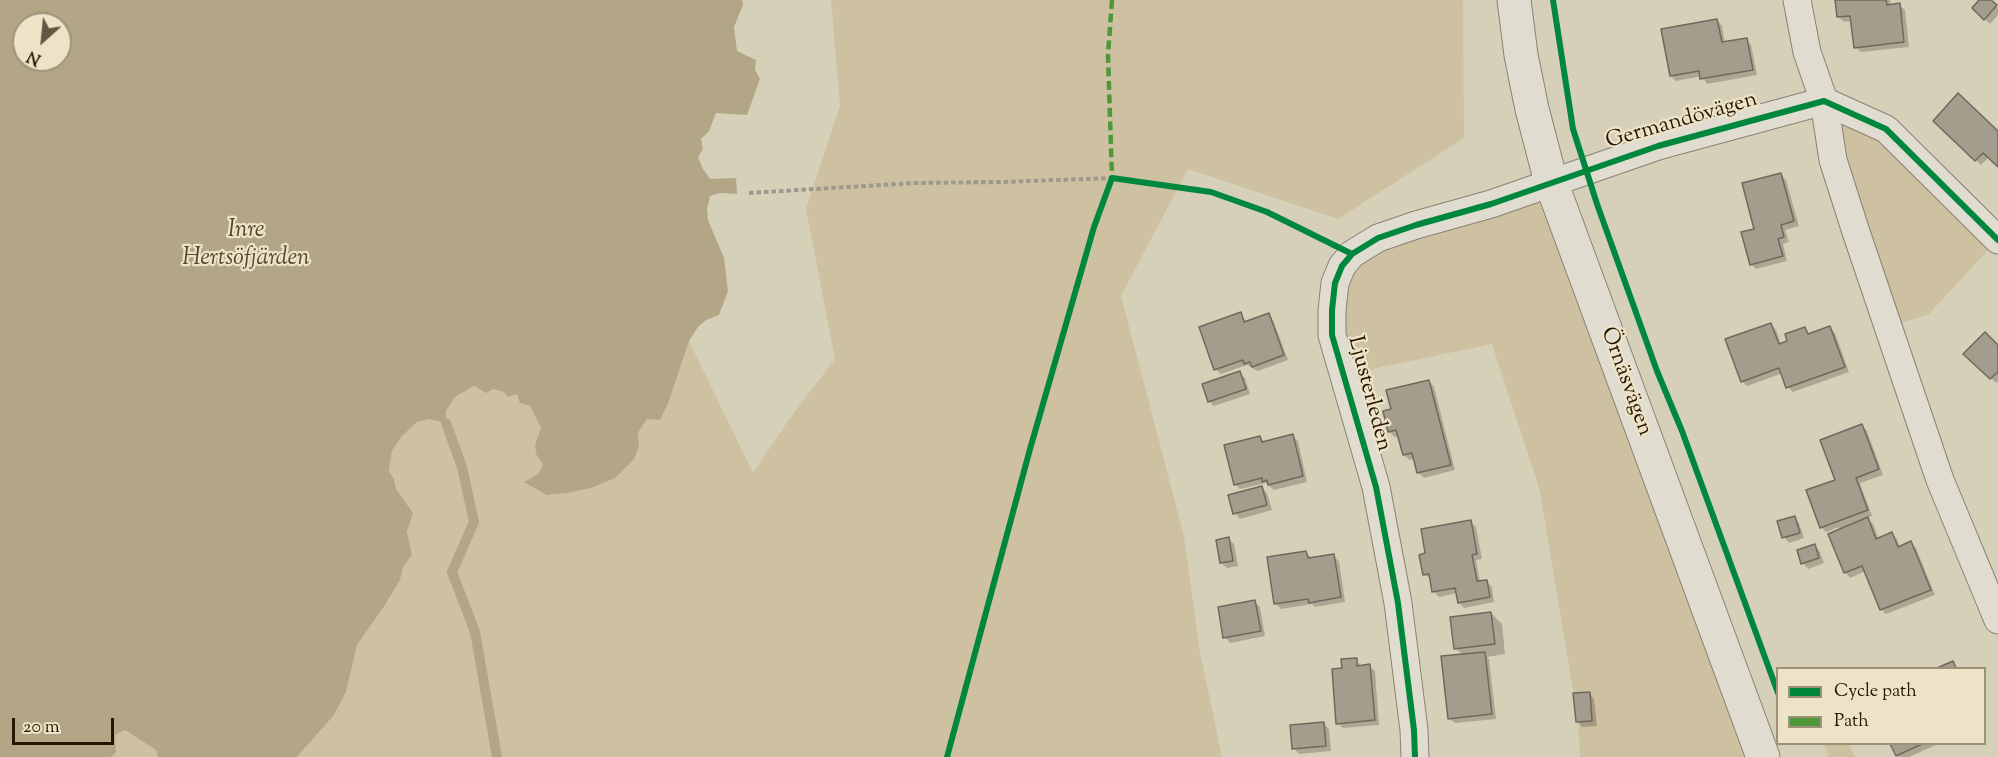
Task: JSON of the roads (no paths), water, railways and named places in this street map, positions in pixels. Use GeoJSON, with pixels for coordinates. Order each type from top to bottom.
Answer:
{"type":"FeatureCollection","features":[{"type":"Feature","properties":{"kind":"street","name":"Örnäsvägen"},"geometry":{"type":"LineString","coordinates":[[1514,0],[1521,55],[1551,182],[1763,757]]}},
{"type":"Feature","properties":{"kind":"street"},"geometry":{"type":"LineString","coordinates":[[1797,0],[1807,52],[1824,101],[1833,160],[1856,232],[1940,480],[1998,620]]}},
{"type":"Feature","properties":{"kind":"street","name":"Germandövägen"},"geometry":{"type":"LineString","coordinates":[[1551,182],[1658,146],[1824,101]]}},
{"type":"Feature","properties":{"kind":"street"},"geometry":{"type":"LineString","coordinates":[[1824,101],[1886,129],[1998,240]]}},
{"type":"Feature","properties":{"kind":"street","name":"Ljusterleden"},"geometry":{"type":"LineString","coordinates":[[1415,757],[1414,730],[1398,603],[1376,487],[1332,335],[1335,283],[1342,266],[1352,254],[1378,238],[1491,204],[1551,182]]}},
{"type":"Feature","properties":{"kind":"water","name":"Inre Hertsöfjärden"},"geometry":{"type":"Polygon","coordinates":[[[0,0],[742,0],[743,5],[734,27],[737,51],[756,60],[755,70],[760,79],[747,115],[716,113],[709,131],[701,139],[703,149],[698,157],[710,179],[736,178],[737,194],[720,193],[710,196],[707,209],[708,220],[724,258],[728,291],[719,315],[706,320],[698,327],[689,341],[669,401],[660,420],[647,419],[638,433],[639,446],[634,459],[615,478],[591,488],[547,495],[524,482],[538,474],[543,465],[536,454],[535,445],[541,428],[530,406],[520,403],[517,394],[508,397],[504,392],[493,389],[486,393],[474,386],[455,397],[446,411],[446,423],[429,419],[417,422],[401,437],[392,451],[389,471],[396,489],[413,513],[407,532],[412,555],[403,567],[400,580],[385,605],[357,645],[346,692],[334,715],[297,757],[158,757],[156,750],[125,730],[115,735],[116,753],[111,757],[0,757],[0,0]]]}},
{"type":"Feature","properties":{"kind":"waterway"},"geometry":{"type":"LineString","coordinates":[[446,423],[462,467],[474,522],[452,572],[475,632],[497,757]]}}]}
